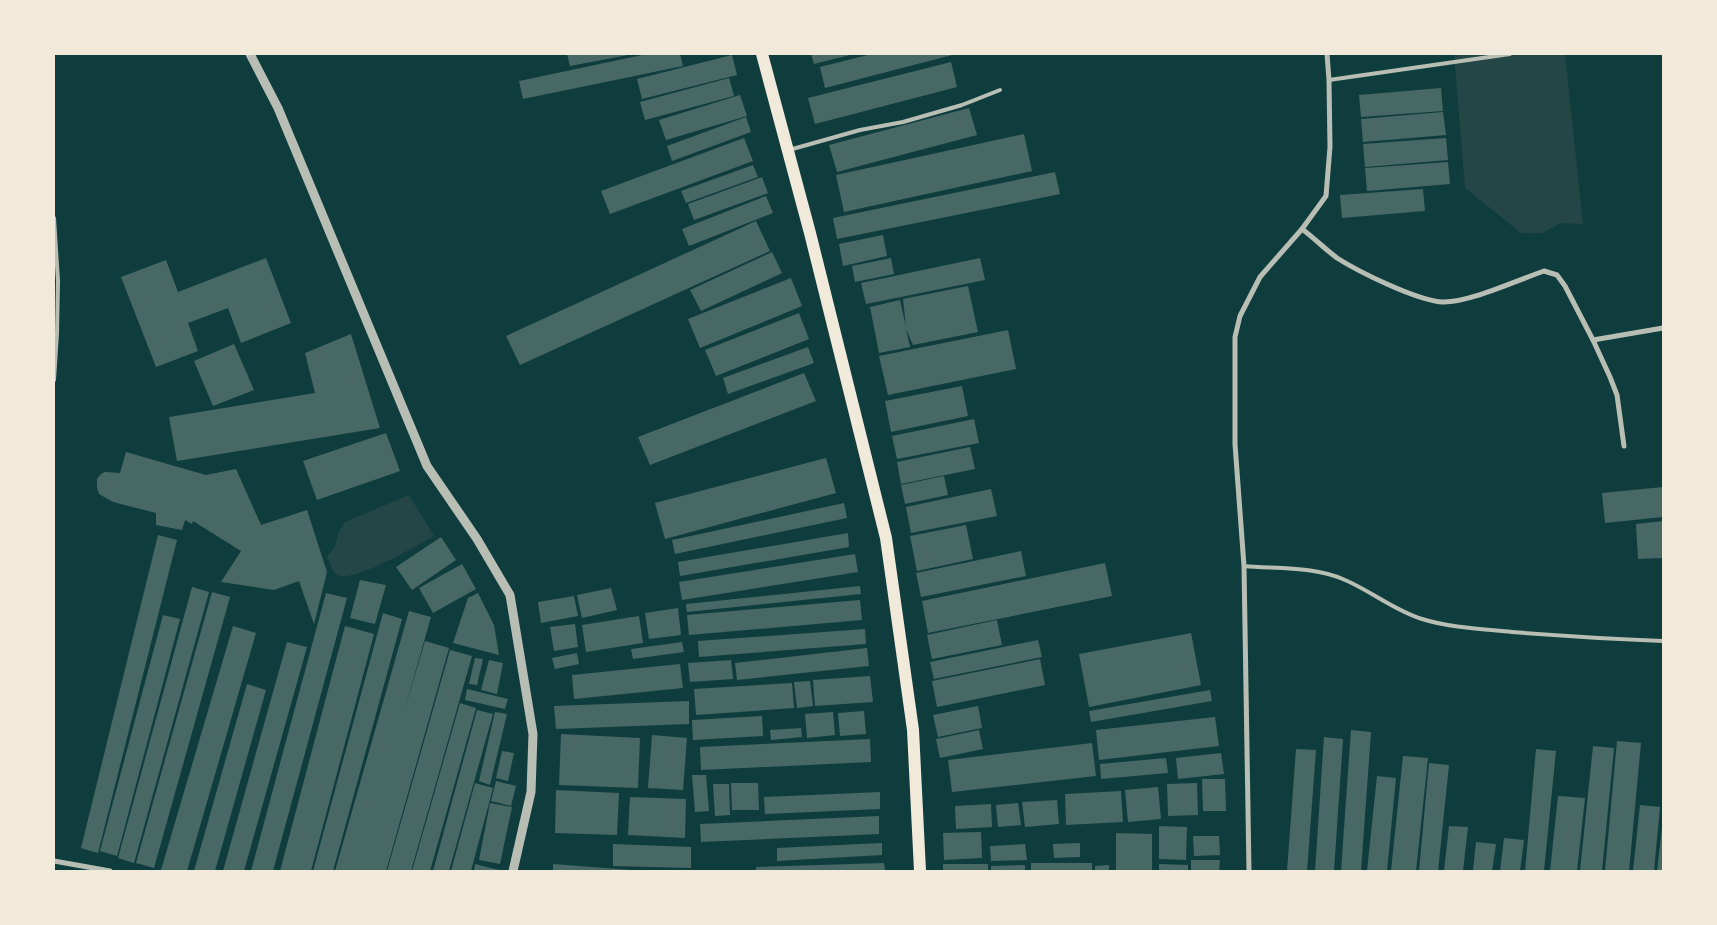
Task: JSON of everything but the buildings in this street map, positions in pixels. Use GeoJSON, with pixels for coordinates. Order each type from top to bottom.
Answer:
{"type":"FeatureCollection","features":[{"type":"Feature","properties":{"kind":"main road"},"geometry":{"type":"LineString","coordinates":[[762,54],[886,538],[913,730],[920,871]]}},
{"type":"Feature","properties":{"kind":"street"},"geometry":{"type":"LineString","coordinates":[[250,54],[278,108],[427,466],[477,539],[510,594],[533,734],[531,792],[514,871]]}},
{"type":"Feature","properties":{"kind":"street"},"geometry":{"type":"LineString","coordinates":[[1249,871],[1244,566],[1235,444],[1235,337],[1240,316],[1260,277],[1302,229],[1326,196],[1330,147],[1327,54]]}},
{"type":"Feature","properties":{"kind":"street"},"geometry":{"type":"LineString","coordinates":[[1302,229],[1338,258],[1372,276],[1413,295],[1443,302],[1471,298],[1544,271],[1557,275],[1565,286],[1610,377],[1617,395],[1624,446]]}},
{"type":"Feature","properties":{"kind":"street"},"geometry":{"type":"LineString","coordinates":[[1593,340],[1663,328]]}},
{"type":"Feature","properties":{"kind":"street"},"geometry":{"type":"LineString","coordinates":[[54,861],[110,871]]}},
{"type":"Feature","properties":{"kind":"lane"},"geometry":{"type":"LineString","coordinates":[[1329,80],[1510,54]]}},
{"type":"Feature","properties":{"kind":"lane"},"geometry":{"type":"LineString","coordinates":[[788,150],[860,130],[903,122],[962,105],[1000,90]]}},
{"type":"Feature","properties":{"kind":"lane"},"geometry":{"type":"LineString","coordinates":[[54,218],[58,281],[54,380]]}},
{"type":"Feature","properties":{"kind":"lane"},"geometry":{"type":"LineString","coordinates":[[1244,566],[1328,574],[1345,580],[1407,613],[1447,625],[1555,636],[1663,641]]}},
{"type":"Feature","properties":{"kind":"shaded area"},"geometry":{"type":"Polygon","coordinates":[[[1454,54],[1565,54],[1583,224],[1561,223],[1542,233],[1521,233],[1465,188],[1454,54]]]}},
{"type":"Feature","properties":{"kind":"shaded area"},"geometry":{"type":"Polygon","coordinates":[[[409,495],[434,536],[400,555],[369,569],[344,576],[336,574],[327,557],[335,547],[338,534],[345,522],[409,495]]]}}]}
